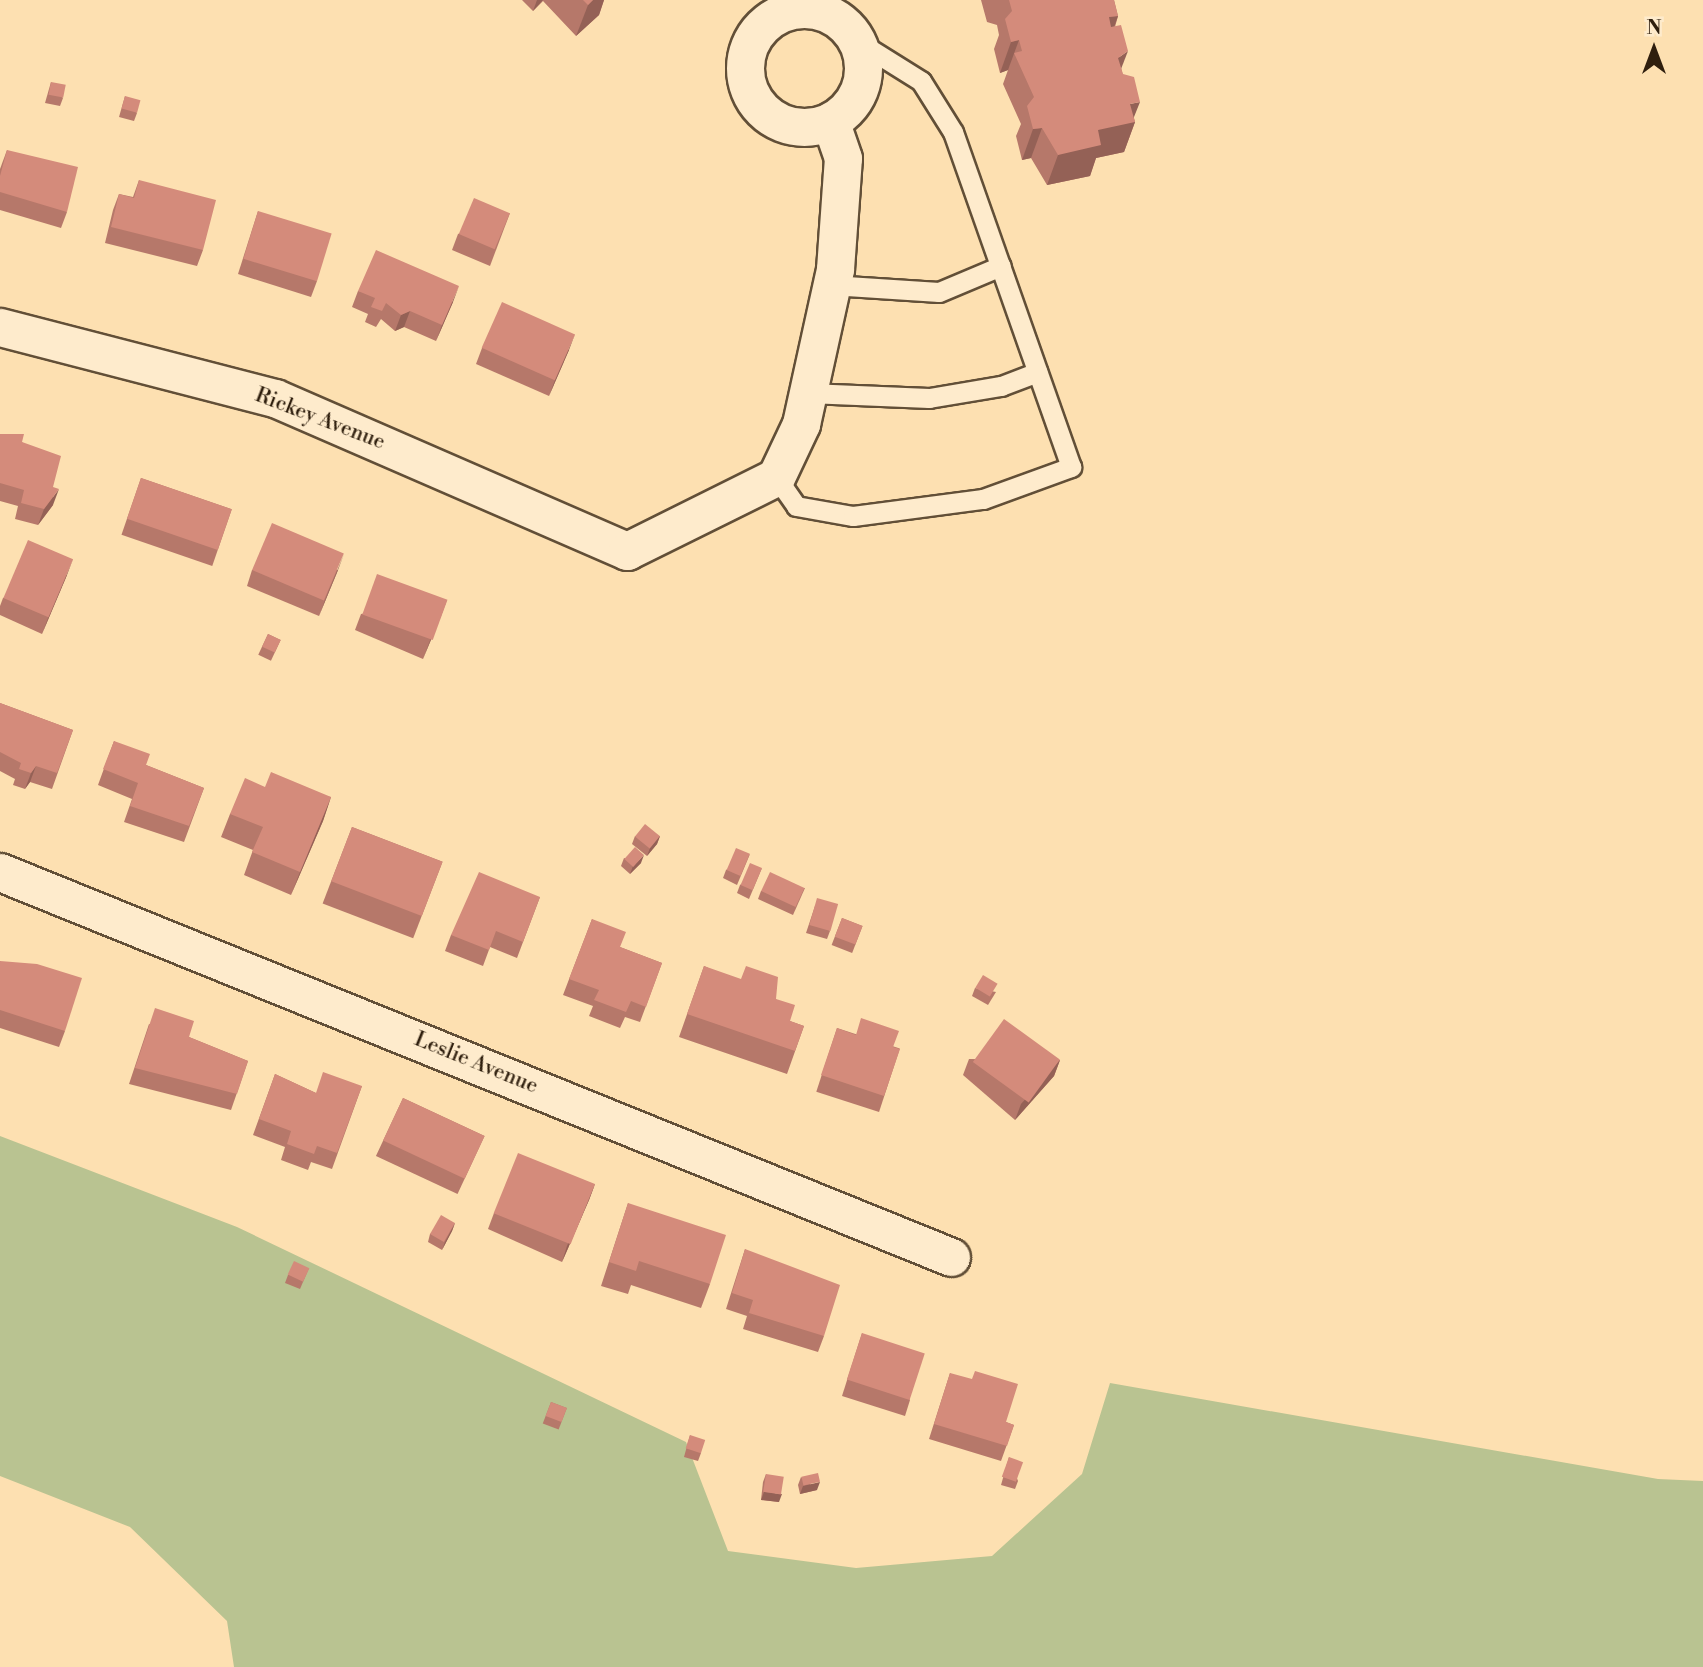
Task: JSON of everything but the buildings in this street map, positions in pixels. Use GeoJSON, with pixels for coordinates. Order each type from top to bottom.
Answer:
{"type":"FeatureCollection","features":[{"type":"Feature","properties":{"kind":"street"},"geometry":{"type":"LineString","coordinates":[[800,8],[843,23],[857,41],[860,86],[830,121],[785,124],[765,113],[750,94],[747,49],[777,15],[800,8]]}},
{"type":"Feature","properties":{"kind":"street"},"geometry":{"type":"LineString","coordinates":[[776,477],[808,393],[831,285],[843,158],[830,121]]}},
{"type":"Feature","properties":{"kind":"street","name":"Rickey Avenue"},"geometry":{"type":"LineString","coordinates":[[0,327],[275,398],[627,551],[776,477]]}},
{"type":"Feature","properties":{"kind":"street","name":"Leslie Avenue"},"geometry":{"type":"LineString","coordinates":[[0,872],[951,1257]]}},
{"type":"Feature","properties":{"kind":"lane"},"geometry":{"type":"LineString","coordinates":[[776,477],[796,506],[853,516],[983,499],[1037,484],[1071,467],[953,132],[921,81],[857,41]]}},
{"type":"Feature","properties":{"kind":"lane"},"geometry":{"type":"LineString","coordinates":[[831,285],[939,292],[1000,266]]}},
{"type":"Feature","properties":{"kind":"lane"},"geometry":{"type":"LineString","coordinates":[[808,393],[929,398],[1001,386],[1037,372]]}},
{"type":"Feature","properties":{"kind":"green space"},"geometry":{"type":"Polygon","coordinates":[[[0,1136],[237,1227],[686,1442],[728,1551],[856,1568],[992,1556],[1082,1474],[1110,1383],[1658,1479],[1703,1481],[1703,1667],[234,1667],[227,1621],[130,1527],[0,1476],[0,1136]]]}}]}
